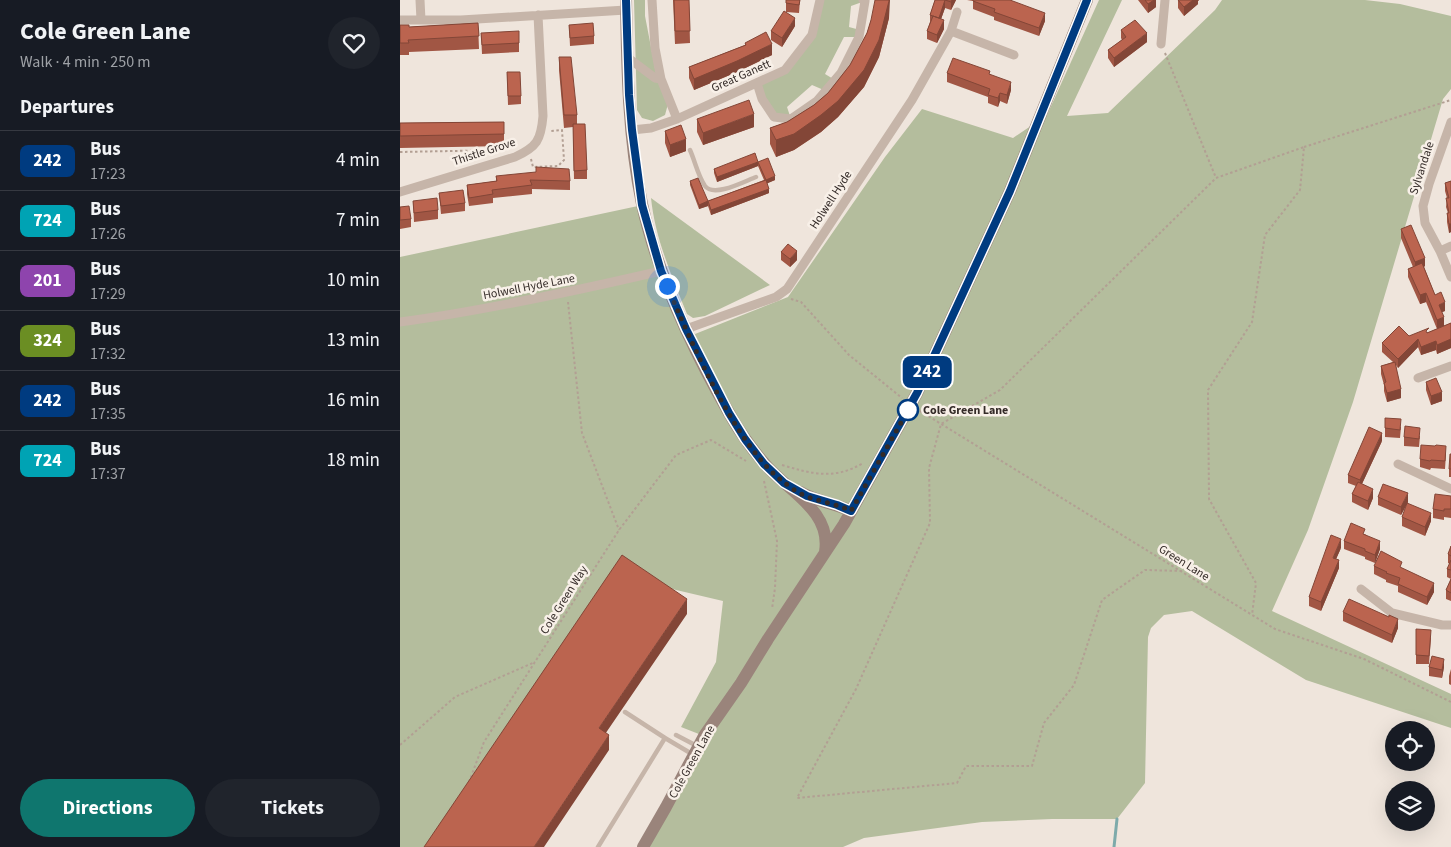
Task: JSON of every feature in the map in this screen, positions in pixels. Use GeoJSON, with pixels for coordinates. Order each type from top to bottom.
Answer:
{"type":"FeatureCollection","features":[{"type":"Feature","properties":{"kind":"main road","name":"Cole Green Lane"},"geometry":{"type":"LineString","coordinates":[[642,847],[696,751],[844,524],[917,393],[1010,191],[1087,0]]}},
{"type":"Feature","properties":{"kind":"main road"},"geometry":{"type":"LineString","coordinates":[[626,5],[632,130],[642,205],[661,271],[686,329],[729,413],[745,439],[764,464],[815,512],[826,534],[825,552]]}},
{"type":"Feature","properties":{"kind":"main road"},"geometry":{"type":"LineString","coordinates":[[784,483],[807,496],[851,511]]}},
{"type":"Feature","properties":{"kind":"street"},"geometry":{"type":"LineString","coordinates":[[420,0],[421,20]]}},
{"type":"Feature","properties":{"kind":"street"},"geometry":{"type":"LineString","coordinates":[[652,0],[655,48],[661,79],[679,123]]}},
{"type":"Feature","properties":{"kind":"street","name":"Great Ganett"},"geometry":{"type":"LineString","coordinates":[[632,130],[679,123],[785,70],[812,36],[820,0]]}},
{"type":"Feature","properties":{"kind":"street"},"geometry":{"type":"LineString","coordinates":[[757,83],[762,99],[774,117],[791,119],[817,101],[841,73],[859,37],[865,1],[863,0]]}},
{"type":"Feature","properties":{"kind":"street"},"geometry":{"type":"LineString","coordinates":[[1161,44],[1165,0]]}},
{"type":"Feature","properties":{"kind":"street"},"geometry":{"type":"LineString","coordinates":[[400,20],[461,20],[538,15],[626,5]]}},
{"type":"Feature","properties":{"kind":"street","name":"Holwell Hyde"},"geometry":{"type":"LineString","coordinates":[[686,329],[776,296],[787,289],[896,124],[951,31],[957,12]]}},
{"type":"Feature","properties":{"kind":"street"},"geometry":{"type":"LineString","coordinates":[[538,15],[543,116],[542,131]]}},
{"type":"Feature","properties":{"kind":"street"},"geometry":{"type":"LineString","coordinates":[[951,31],[1014,55]]}},
{"type":"Feature","properties":{"kind":"street"},"geometry":{"type":"LineString","coordinates":[[627,57],[655,78],[661,79]]}},
{"type":"Feature","properties":{"kind":"street","name":"Sylvandale"},"geometry":{"type":"LineString","coordinates":[[1451,122],[1423,206],[1425,223],[1451,277]]}},
{"type":"Feature","properties":{"kind":"street","name":"Thistle Grove"},"geometry":{"type":"LineString","coordinates":[[400,192],[518,155],[528,150],[538,140],[542,131]]}},
{"type":"Feature","properties":{"kind":"street"},"geometry":{"type":"LineString","coordinates":[[1440,251],[1451,246]]}},
{"type":"Feature","properties":{"kind":"street","name":"Holwell Hyde Lane"},"geometry":{"type":"LineString","coordinates":[[400,322],[447,316],[567,293],[661,271]]}},
{"type":"Feature","properties":{"kind":"street"},"geometry":{"type":"LineString","coordinates":[[1418,378],[1451,366]]}},
{"type":"Feature","properties":{"kind":"street"},"geometry":{"type":"LineString","coordinates":[[1398,464],[1451,490]]}},
{"type":"Feature","properties":{"kind":"street"},"geometry":{"type":"LineString","coordinates":[[1361,589],[1392,612],[1451,625]]}},
{"type":"Feature","properties":{"kind":"lane"},"geometry":{"type":"LineString","coordinates":[[690,150],[706,187],[712,191],[720,191],[756,177]]}},
{"type":"Feature","properties":{"kind":"lane"},"geometry":{"type":"LineString","coordinates":[[625,712],[665,738],[696,751]]}},
{"type":"Feature","properties":{"kind":"lane"},"geometry":{"type":"LineString","coordinates":[[676,735],[696,751]]}},
{"type":"Feature","properties":{"kind":"lane"},"geometry":{"type":"LineString","coordinates":[[598,847],[665,738]]}},
{"type":"Feature","properties":{"kind":"path"},"geometry":{"type":"LineString","coordinates":[[1161,44],[1216,178]]}},
{"type":"Feature","properties":{"kind":"path"},"geometry":{"type":"LineString","coordinates":[[1182,571],[1145,570],[1102,600],[1074,685],[1044,723],[1032,766],[966,766],[958,783],[797,798],[856,689],[930,523],[929,468],[941,424],[1000,390],[1216,178],[1304,147],[1451,100]]}},
{"type":"Feature","properties":{"kind":"path"},"geometry":{"type":"LineString","coordinates":[[528,150],[533,167],[558,166],[564,160],[562,130],[542,131]]}},
{"type":"Feature","properties":{"kind":"path"},"geometry":{"type":"LineString","coordinates":[[1252,615],[1256,583],[1209,499],[1208,390],[1252,322],[1265,235],[1300,190],[1304,147]]}},
{"type":"Feature","properties":{"kind":"path"},"geometry":{"type":"LineString","coordinates":[[400,152],[515,149],[518,155]]}},
{"type":"Feature","properties":{"kind":"path"},"geometry":{"type":"LineString","coordinates":[[567,293],[582,433],[619,530]]}},
{"type":"Feature","properties":{"kind":"path"},"geometry":{"type":"LineString","coordinates":[[776,296],[801,302],[849,355],[906,402]]}},
{"type":"Feature","properties":{"kind":"path","name":"Green Lane"},"geometry":{"type":"LineString","coordinates":[[921,412],[1275,629],[1364,659],[1451,702]]}},
{"type":"Feature","properties":{"kind":"path","name":"Cole Green Way"},"geometry":{"type":"LineString","coordinates":[[467,785],[484,742],[619,530],[676,454],[711,440],[748,462]]}},
{"type":"Feature","properties":{"kind":"path"},"geometry":{"type":"LineString","coordinates":[[777,460],[781,464],[810,473],[833,474],[851,470],[865,462]]}},
{"type":"Feature","properties":{"kind":"path"},"geometry":{"type":"LineString","coordinates":[[764,478],[777,541],[772,613]]}},
{"type":"Feature","properties":{"kind":"path"},"geometry":{"type":"LineString","coordinates":[[400,745],[454,697],[535,662]]}},
{"type":"Feature","properties":{"kind":"green space"},"geometry":{"type":"Polygon","coordinates":[[[634,0],[645,0],[645,16],[655,68],[668,104],[665,115],[653,121],[642,118],[637,110],[634,0]]]}},
{"type":"Feature","properties":{"kind":"green space"},"geometry":{"type":"Polygon","coordinates":[[[820,0],[865,1],[851,6],[849,27],[860,30],[859,37],[844,37],[825,74],[835,80],[826,91],[812,85],[787,107],[791,119],[774,117],[757,83],[785,70],[812,36],[820,0]]]}},
{"type":"Feature","properties":{"kind":"green space"},"geometry":{"type":"Polygon","coordinates":[[[1099,0],[1122,0],[1067,116],[1108,113],[1215,10],[1222,0],[1365,0],[1400,4],[1451,16],[1451,89],[1443,99],[1353,402],[1308,530],[1272,611],[1451,694],[1451,728],[1435,723],[1435,721],[1430,721],[1306,680],[1192,611],[1164,615],[1151,628],[1148,637],[1145,783],[1117,819],[982,822],[864,838],[843,847],[647,847],[704,736],[681,727],[716,662],[723,601],[621,577],[442,847],[400,847],[400,257],[638,206],[685,338],[788,297],[885,157],[922,109],[1013,138],[1047,115],[1099,0]]]}},
{"type":"Feature","properties":{"kind":"green space"},"geometry":{"type":"Polygon","coordinates":[[[651,198],[770,285],[705,316],[693,318],[687,314],[660,243],[651,198]]]}},
{"type":"Feature","properties":{"kind":"building"},"geometry":{"type":"Polygon","coordinates":[[[674,0],[689,0],[690,31],[675,31],[674,0]]]}},
{"type":"Feature","properties":{"kind":"building"},"geometry":{"type":"Polygon","coordinates":[[[786,0],[800,0],[799,5],[786,3],[786,0]]]}},
{"type":"Feature","properties":{"kind":"building"},"geometry":{"type":"Polygon","coordinates":[[[875,0],[889,1],[879,40],[864,70],[838,101],[821,115],[794,134],[776,140],[770,128],[787,122],[814,105],[828,93],[850,65],[867,33],[875,0]]]}},
{"type":"Feature","properties":{"kind":"building"},"geometry":{"type":"Polygon","coordinates":[[[935,0],[945,0],[939,18],[930,15],[935,0]]]}},
{"type":"Feature","properties":{"kind":"building"},"geometry":{"type":"Polygon","coordinates":[[[973,0],[1010,0],[1045,13],[1039,28],[994,12],[995,9],[973,0]]]}},
{"type":"Feature","properties":{"kind":"building"},"geometry":{"type":"Polygon","coordinates":[[[1145,0],[1154,0],[1148,4],[1145,0]]]}},
{"type":"Feature","properties":{"kind":"building"},"geometry":{"type":"Polygon","coordinates":[[[1178,0],[1193,0],[1184,7],[1178,0]]]}},
{"type":"Feature","properties":{"kind":"building"},"geometry":{"type":"Polygon","coordinates":[[[784,11],[795,18],[782,38],[771,31],[784,11]]]}},
{"type":"Feature","properties":{"kind":"building"},"geometry":{"type":"Polygon","coordinates":[[[933,16],[944,20],[937,35],[927,31],[933,16]]]}},
{"type":"Feature","properties":{"kind":"building"},"geometry":{"type":"Polygon","coordinates":[[[1135,20],[1147,33],[1114,58],[1108,50],[1126,37],[1121,30],[1135,20]]]}},
{"type":"Feature","properties":{"kind":"building"},"geometry":{"type":"Polygon","coordinates":[[[478,23],[479,36],[408,40],[409,43],[400,43],[400,25],[409,25],[409,27],[478,23]]]}},
{"type":"Feature","properties":{"kind":"building"},"geometry":{"type":"Polygon","coordinates":[[[593,23],[594,36],[570,38],[569,25],[593,23]]]}},
{"type":"Feature","properties":{"kind":"building"},"geometry":{"type":"Polygon","coordinates":[[[519,31],[519,43],[482,45],[481,33],[519,31]]]}},
{"type":"Feature","properties":{"kind":"building"},"geometry":{"type":"Polygon","coordinates":[[[766,32],[772,44],[694,79],[689,67],[746,45],[745,43],[766,32]]]}},
{"type":"Feature","properties":{"kind":"building"},"geometry":{"type":"Polygon","coordinates":[[[559,57],[571,57],[577,115],[564,115],[559,57]]]}},
{"type":"Feature","properties":{"kind":"building"},"geometry":{"type":"Polygon","coordinates":[[[953,58],[990,71],[989,74],[1011,82],[1007,95],[1000,93],[998,98],[988,95],[990,89],[947,73],[953,58]]]}},
{"type":"Feature","properties":{"kind":"building"},"geometry":{"type":"Polygon","coordinates":[[[507,72],[520,72],[521,96],[508,96],[507,72]]]}},
{"type":"Feature","properties":{"kind":"building"},"geometry":{"type":"Polygon","coordinates":[[[749,100],[754,114],[703,133],[697,119],[749,100]]]}},
{"type":"Feature","properties":{"kind":"building"},"geometry":{"type":"Polygon","coordinates":[[[504,122],[504,134],[400,136],[400,123],[504,122]]]}},
{"type":"Feature","properties":{"kind":"building"},"geometry":{"type":"Polygon","coordinates":[[[573,124],[585,124],[587,170],[574,171],[573,124]]]}},
{"type":"Feature","properties":{"kind":"building"},"geometry":{"type":"Polygon","coordinates":[[[681,125],[686,139],[670,145],[665,131],[681,125]]]}},
{"type":"Feature","properties":{"kind":"building"},"geometry":{"type":"Polygon","coordinates":[[[755,153],[758,162],[717,177],[714,169],[755,153]]]}},
{"type":"Feature","properties":{"kind":"building"},"geometry":{"type":"Polygon","coordinates":[[[768,158],[775,176],[766,180],[758,162],[768,158]]]}},
{"type":"Feature","properties":{"kind":"building"},"geometry":{"type":"Polygon","coordinates":[[[536,167],[569,169],[570,181],[530,180],[532,185],[492,190],[493,194],[469,198],[467,185],[497,181],[496,176],[536,172],[536,167]]]}},
{"type":"Feature","properties":{"kind":"building"},"geometry":{"type":"Polygon","coordinates":[[[698,178],[708,201],[699,205],[690,181],[698,178]]]}},
{"type":"Feature","properties":{"kind":"building"},"geometry":{"type":"Polygon","coordinates":[[[766,180],[769,189],[711,210],[708,201],[766,180]]]}},
{"type":"Feature","properties":{"kind":"building"},"geometry":{"type":"Polygon","coordinates":[[[1451,181],[1451,224],[1449,224],[1446,198],[1449,198],[1445,183],[1451,181]]]}},
{"type":"Feature","properties":{"kind":"building"},"geometry":{"type":"Polygon","coordinates":[[[463,190],[465,203],[441,206],[439,193],[463,190]]]}},
{"type":"Feature","properties":{"kind":"building"},"geometry":{"type":"Polygon","coordinates":[[[437,198],[438,210],[414,213],[413,201],[437,198]]]}},
{"type":"Feature","properties":{"kind":"building"},"geometry":{"type":"Polygon","coordinates":[[[409,206],[411,219],[400,220],[400,207],[409,206]]]}},
{"type":"Feature","properties":{"kind":"building"},"geometry":{"type":"Polygon","coordinates":[[[1411,225],[1425,258],[1415,262],[1401,229],[1411,225]]]}},
{"type":"Feature","properties":{"kind":"building"},"geometry":{"type":"Polygon","coordinates":[[[788,244],[797,251],[790,259],[781,252],[788,244]]]}},
{"type":"Feature","properties":{"kind":"building"},"geometry":{"type":"Polygon","coordinates":[[[1422,263],[1435,295],[1441,292],[1445,302],[1439,305],[1444,317],[1437,320],[1426,293],[1420,295],[1408,269],[1422,263]]]}},
{"type":"Feature","properties":{"kind":"building"},"geometry":{"type":"Polygon","coordinates":[[[1451,323],[1451,339],[1437,345],[1436,341],[1421,347],[1418,339],[1398,359],[1382,343],[1399,326],[1409,336],[1429,328],[1426,331],[1427,333],[1451,323]]]}},
{"type":"Feature","properties":{"kind":"building"},"geometry":{"type":"Polygon","coordinates":[[[1395,362],[1401,389],[1387,393],[1381,366],[1395,362]]]}},
{"type":"Feature","properties":{"kind":"building"},"geometry":{"type":"Polygon","coordinates":[[[1436,378],[1442,392],[1431,396],[1426,382],[1436,378]]]}},
{"type":"Feature","properties":{"kind":"building"},"geometry":{"type":"Polygon","coordinates":[[[1385,418],[1401,419],[1400,430],[1385,428],[1385,418]]]}},
{"type":"Feature","properties":{"kind":"building"},"geometry":{"type":"Polygon","coordinates":[[[1405,426],[1420,428],[1419,439],[1404,437],[1405,426]]]}},
{"type":"Feature","properties":{"kind":"building"},"geometry":{"type":"Polygon","coordinates":[[[1369,427],[1382,433],[1360,480],[1348,475],[1369,427]]]}},
{"type":"Feature","properties":{"kind":"building"},"geometry":{"type":"Polygon","coordinates":[[[1421,445],[1446,446],[1445,461],[1420,459],[1421,445]]]}},
{"type":"Feature","properties":{"kind":"building"},"geometry":{"type":"Polygon","coordinates":[[[1450,454],[1451,469],[1449,469],[1450,454]]]}},
{"type":"Feature","properties":{"kind":"building"},"geometry":{"type":"Polygon","coordinates":[[[1358,482],[1373,489],[1368,501],[1352,494],[1358,482]]]}},
{"type":"Feature","properties":{"kind":"building"},"geometry":{"type":"Polygon","coordinates":[[[1383,484],[1408,493],[1401,507],[1378,497],[1383,484]]]}},
{"type":"Feature","properties":{"kind":"building"},"geometry":{"type":"Polygon","coordinates":[[[1435,494],[1451,496],[1451,509],[1444,509],[1444,511],[1433,509],[1435,494]]]}},
{"type":"Feature","properties":{"kind":"building"},"geometry":{"type":"Polygon","coordinates":[[[1407,503],[1431,513],[1425,527],[1402,517],[1407,503]]]}},
{"type":"Feature","properties":{"kind":"building"},"geometry":{"type":"Polygon","coordinates":[[[1351,523],[1365,529],[1363,534],[1380,541],[1375,555],[1344,541],[1351,523]]]}},
{"type":"Feature","properties":{"kind":"building"},"geometry":{"type":"Polygon","coordinates":[[[1331,535],[1341,539],[1333,558],[1339,560],[1321,602],[1309,597],[1331,535]]]}},
{"type":"Feature","properties":{"kind":"building"},"geometry":{"type":"Polygon","coordinates":[[[1381,551],[1402,562],[1400,567],[1434,583],[1427,597],[1398,584],[1400,578],[1374,566],[1381,551]]]}},
{"type":"Feature","properties":{"kind":"building"},"geometry":{"type":"Polygon","coordinates":[[[622,555],[687,599],[599,728],[609,735],[534,847],[424,847],[622,555]]]}},
{"type":"Feature","properties":{"kind":"building"},"geometry":{"type":"Polygon","coordinates":[[[1451,560],[1451,570],[1447,569],[1451,560]]]}},
{"type":"Feature","properties":{"kind":"building"},"geometry":{"type":"Polygon","coordinates":[[[1451,579],[1451,593],[1446,590],[1451,579]]]}},
{"type":"Feature","properties":{"kind":"building"},"geometry":{"type":"Polygon","coordinates":[[[1349,599],[1389,617],[1389,615],[1398,619],[1392,635],[1343,612],[1349,599]]]}},
{"type":"Feature","properties":{"kind":"building"},"geometry":{"type":"Polygon","coordinates":[[[1416,629],[1431,630],[1429,656],[1416,655],[1416,629]]]}},
{"type":"Feature","properties":{"kind":"building"},"geometry":{"type":"Polygon","coordinates":[[[1432,656],[1444,659],[1442,670],[1429,667],[1432,656]]]}},
{"type":"Feature","properties":{"kind":"waterway"},"geometry":{"type":"LineString","coordinates":[[1114,847],[1117,819]]}},
{"type":"Feature","properties":{"kind":"bus line","name":"242"},"geometry":{"type":"LineString","coordinates":[[626,0],[629,95],[636,168],[642,205],[661,271],[686,329],[729,413],[745,439],[764,464],[784,483],[807,496],[851,511],[917,393],[1010,191],[1087,0]]}},
{"type":"Feature","properties":{"kind":"place","name":"Cole Green Lane"},"geometry":{"type":"Point","coordinates":[908,410]}},
{"type":"Feature","properties":{"kind":"route"},"geometry":{"type":"LineString","coordinates":[[667,286],[686,329],[729,413],[745,439],[764,464],[784,483],[807,496],[851,511],[911,405],[908,410]]}}]}
